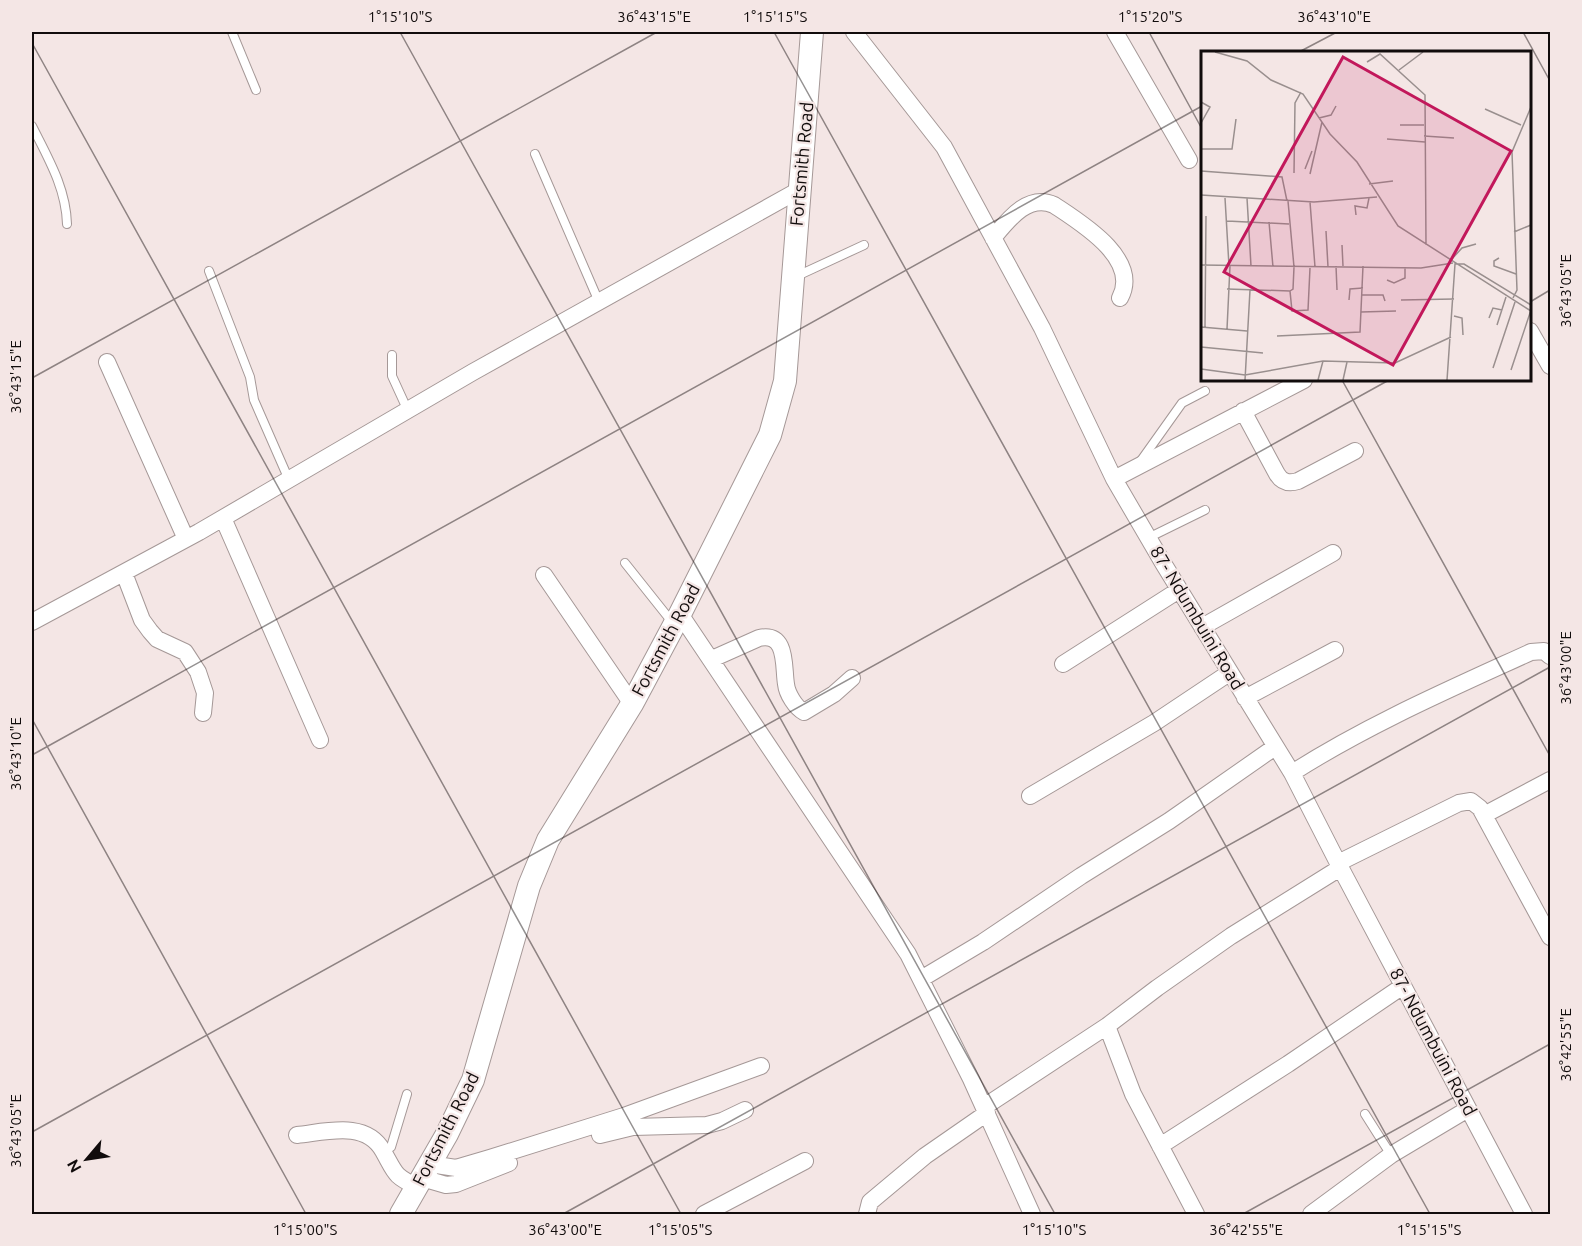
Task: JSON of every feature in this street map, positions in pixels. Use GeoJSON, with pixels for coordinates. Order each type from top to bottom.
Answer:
{"type":"FeatureCollection","features":[{"type":"Feature","properties":{"kind":"street","name":"Fortsmith Road"},"geometry":{"type":"LineString","coordinates":[[401,1215],[447,1134],[473,1080],[529,886],[548,840],[632,704],[770,435],[785,381],[812,32]]}},
{"type":"Feature","properties":{"kind":"street","name":"87- Ndumbuini Road"},"geometry":{"type":"LineString","coordinates":[[854,32],[944,147],[1042,328],[1114,479],[1229,673],[1292,773],[1524,1215]]}},
{"type":"Feature","properties":{"kind":"street"},"geometry":{"type":"LineString","coordinates":[[1115,32],[1189,160]]}},
{"type":"Feature","properties":{"kind":"street"},"geometry":{"type":"LineString","coordinates":[[32,622],[186,539],[473,372],[800,190]]}},
{"type":"Feature","properties":{"kind":"street"},"geometry":{"type":"LineString","coordinates":[[993,238],[1027,205],[1046,201],[1070,216],[1112,249],[1125,278],[1124,290],[1120,298]]}},
{"type":"Feature","properties":{"kind":"street"},"geometry":{"type":"LineString","coordinates":[[1531,333],[1551,366]]}},
{"type":"Feature","properties":{"kind":"street"},"geometry":{"type":"LineString","coordinates":[[107,363],[186,539]]}},
{"type":"Feature","properties":{"kind":"street"},"geometry":{"type":"LineString","coordinates":[[1114,479],[1243,411],[1277,386],[1300,381]]}},
{"type":"Feature","properties":{"kind":"street"},"geometry":{"type":"LineString","coordinates":[[1243,411],[1277,474],[1285,482],[1298,481],[1355,451]]}},
{"type":"Feature","properties":{"kind":"street"},"geometry":{"type":"LineString","coordinates":[[223,518],[320,740]]}},
{"type":"Feature","properties":{"kind":"street"},"geometry":{"type":"LineString","coordinates":[[1202,627],[1333,553]]}},
{"type":"Feature","properties":{"kind":"street"},"geometry":{"type":"LineString","coordinates":[[124,573],[142,620],[150,631],[157,639],[185,652],[198,672],[205,693],[203,713]]}},
{"type":"Feature","properties":{"kind":"street"},"geometry":{"type":"LineString","coordinates":[[544,574],[632,704]]}},
{"type":"Feature","properties":{"kind":"street"},"geometry":{"type":"LineString","coordinates":[[1063,664],[1179,590]]}},
{"type":"Feature","properties":{"kind":"street"},"geometry":{"type":"LineString","coordinates":[[677,619],[712,658],[908,954],[985,1110],[1032,1215]]}},
{"type":"Feature","properties":{"kind":"street"},"geometry":{"type":"LineString","coordinates":[[712,658],[759,638],[767,636],[774,638],[778,642],[786,664],[788,692],[800,710],[804,712],[834,694],[852,678]]}},
{"type":"Feature","properties":{"kind":"street"},"geometry":{"type":"LineString","coordinates":[[1245,698],[1335,650]]}},
{"type":"Feature","properties":{"kind":"street"},"geometry":{"type":"LineString","coordinates":[[1292,773],[1331,748],[1448,689],[1531,652],[1544,651],[1551,656]]}},
{"type":"Feature","properties":{"kind":"street"},"geometry":{"type":"LineString","coordinates":[[1030,796],[1154,723],[1229,673]]}},
{"type":"Feature","properties":{"kind":"street"},"geometry":{"type":"LineString","coordinates":[[921,979],[983,942],[1081,876],[1169,821],[1275,747]]}},
{"type":"Feature","properties":{"kind":"street"},"geometry":{"type":"LineString","coordinates":[[1484,815],[1551,780]]}},
{"type":"Feature","properties":{"kind":"street"},"geometry":{"type":"LineString","coordinates":[[867,1215],[870,1202],[985,1110],[1232,936],[1339,865],[1466,800],[1476,803],[1484,815],[1551,937]]}},
{"type":"Feature","properties":{"kind":"street"},"geometry":{"type":"LineString","coordinates":[[1160,1146],[1288,1064],[1403,986]]}},
{"type":"Feature","properties":{"kind":"street"},"geometry":{"type":"LineString","coordinates":[[1107,1026],[1133,1094],[1196,1215]]}},
{"type":"Feature","properties":{"kind":"street"},"geometry":{"type":"LineString","coordinates":[[423,1176],[490,1158],[624,1116],[761,1066]]}},
{"type":"Feature","properties":{"kind":"street"},"geometry":{"type":"LineString","coordinates":[[1311,1215],[1391,1155],[1468,1109]]}},
{"type":"Feature","properties":{"kind":"street"},"geometry":{"type":"LineString","coordinates":[[297,1135],[352,1130],[369,1135],[384,1152],[394,1174],[423,1176],[447,1185],[456,1184],[505,1164],[618,1130],[707,1125],[745,1110]]}},
{"type":"Feature","properties":{"kind":"street"},"geometry":{"type":"LineString","coordinates":[[704,1215],[805,1161]]}},
{"type":"Feature","properties":{"kind":"lane"},"geometry":{"type":"LineString","coordinates":[[232,32],[256,90]]}},
{"type":"Feature","properties":{"kind":"lane"},"geometry":{"type":"LineString","coordinates":[[32,126],[58,177],[66,206],[67,224]]}},
{"type":"Feature","properties":{"kind":"lane"},"geometry":{"type":"LineString","coordinates":[[535,154],[599,302]]}},
{"type":"Feature","properties":{"kind":"lane"},"geometry":{"type":"LineString","coordinates":[[793,278],[864,245]]}},
{"type":"Feature","properties":{"kind":"lane"},"geometry":{"type":"LineString","coordinates":[[209,271],[250,377],[254,399],[289,480]]}},
{"type":"Feature","properties":{"kind":"lane"},"geometry":{"type":"LineString","coordinates":[[392,355],[392,376],[408,411]]}},
{"type":"Feature","properties":{"kind":"lane"},"geometry":{"type":"LineString","coordinates":[[1136,467],[1179,407],[1188,399],[1205,391]]}},
{"type":"Feature","properties":{"kind":"lane"},"geometry":{"type":"LineString","coordinates":[[1149,538],[1205,510]]}},
{"type":"Feature","properties":{"kind":"lane"},"geometry":{"type":"LineString","coordinates":[[625,563],[677,619]]}},
{"type":"Feature","properties":{"kind":"lane"},"geometry":{"type":"LineString","coordinates":[[384,1152],[392,1147],[406,1094]]}},
{"type":"Feature","properties":{"kind":"lane"},"geometry":{"type":"LineString","coordinates":[[1365,1114],[1391,1155]]}}]}
